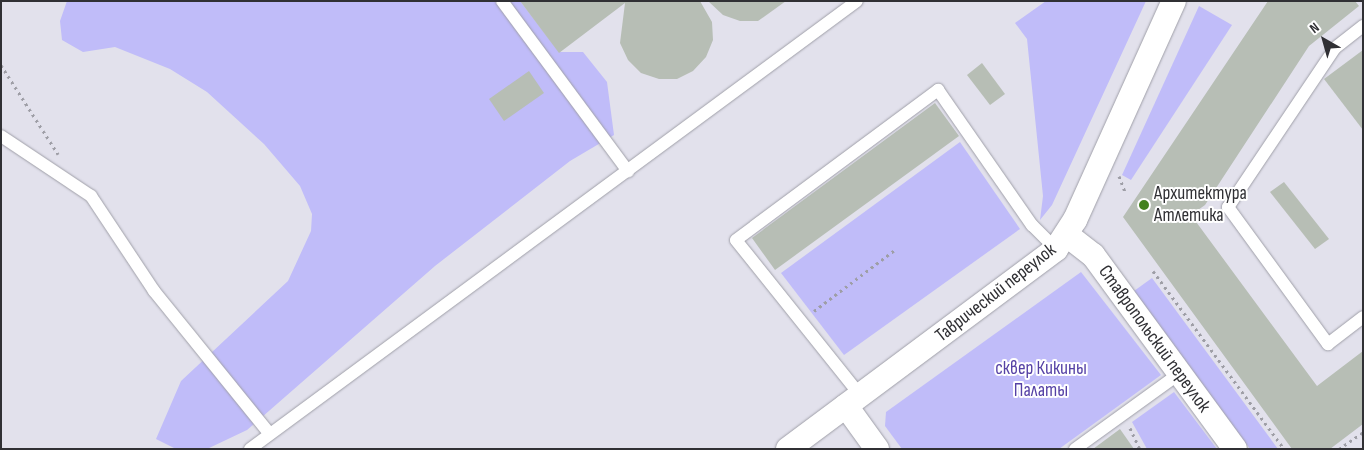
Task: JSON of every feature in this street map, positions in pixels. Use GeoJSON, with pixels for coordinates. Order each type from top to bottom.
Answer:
{"type":"FeatureCollection","features":[{"type":"Feature","properties":{"kind":"street","name":"Таврический переулок"},"geometry":{"type":"LineString","coordinates":[[788,449],[1062,242],[1174,1]]}},
{"type":"Feature","properties":{"kind":"street","name":"Ставропольский переулок"},"geometry":{"type":"LineString","coordinates":[[1062,242],[1093,255],[1236,449]]}},
{"type":"Feature","properties":{"kind":"street"},"geometry":{"type":"LineString","coordinates":[[853,401],[877,449]]}},
{"type":"Feature","properties":{"kind":"lane"},"geometry":{"type":"LineString","coordinates":[[502,1],[628,171]]}},
{"type":"Feature","properties":{"kind":"lane"},"geometry":{"type":"LineString","coordinates":[[250,449],[269,433],[857,1]]}},
{"type":"Feature","properties":{"kind":"lane"},"geometry":{"type":"LineString","coordinates":[[1363,26],[1335,48],[1228,207],[1328,344],[1363,317]]}},
{"type":"Feature","properties":{"kind":"lane"},"geometry":{"type":"LineString","coordinates":[[853,401],[801,320],[736,240],[938,90],[1032,225],[1062,242]]}},
{"type":"Feature","properties":{"kind":"lane"},"geometry":{"type":"LineString","coordinates":[[1,136],[78,184],[108,216],[154,291],[269,433]]}},
{"type":"Feature","properties":{"kind":"lane"},"geometry":{"type":"LineString","coordinates":[[1075,449],[1180,373]]}},
{"type":"Feature","properties":{"kind":"path"},"geometry":{"type":"LineString","coordinates":[[1,65],[78,184]]}},
{"type":"Feature","properties":{"kind":"path"},"geometry":{"type":"LineString","coordinates":[[801,320],[896,249]]}},
{"type":"Feature","properties":{"kind":"path"},"geometry":{"type":"LineString","coordinates":[[1153,271],[1284,449]]}},
{"type":"Feature","properties":{"kind":"path"},"geometry":{"type":"LineString","coordinates":[[1121,415],[1140,449]]}},
{"type":"Feature","properties":{"kind":"path"},"geometry":{"type":"LineString","coordinates":[[1339,449],[1363,432]]}},
{"type":"Feature","properties":{"kind":"green space"},"geometry":{"type":"Polygon","coordinates":[[[67,1],[520,1],[559,52],[583,52],[607,82],[614,135],[570,161],[435,266],[247,430],[207,449],[176,449],[156,439],[181,381],[288,281],[311,231],[312,214],[300,186],[264,144],[207,92],[170,69],[115,47],[83,52],[62,40],[60,21],[67,1]]]}},
{"type":"Feature","properties":{"kind":"green space"},"geometry":{"type":"Polygon","coordinates":[[[1046,1],[1146,1],[1052,205],[1040,220],[1043,196],[1027,39],[1015,23],[1046,1]]]}},
{"type":"Feature","properties":{"kind":"green space"},"geometry":{"type":"Polygon","coordinates":[[[1199,6],[1232,25],[1131,180],[1122,175],[1199,6]]]}},
{"type":"Feature","properties":{"kind":"green space"},"geometry":{"type":"Polygon","coordinates":[[[960,142],[1020,229],[844,355],[781,273],[960,142]]]}},
{"type":"Feature","properties":{"kind":"green space","name":"сквер Кикины Палаты"},"geometry":{"type":"Polygon","coordinates":[[[1081,272],[1161,375],[1059,449],[902,449],[885,426],[886,412],[1081,272]]]}},
{"type":"Feature","properties":{"kind":"green space"},"geometry":{"type":"Polygon","coordinates":[[[1152,278],[1278,449],[1250,449],[1134,291],[1152,278]]]}},
{"type":"Feature","properties":{"kind":"green space","name":"сквер Кикины Палаты"},"geometry":{"type":"Polygon","coordinates":[[[1174,392],[1217,449],[1147,449],[1132,422],[1174,392]]]}},
{"type":"Feature","properties":{"kind":"building"},"geometry":{"type":"Polygon","coordinates":[[[520,1],[700,1],[712,22],[713,40],[706,57],[693,71],[677,79],[659,79],[641,73],[628,60],[620,43],[625,3],[559,53],[520,1]]]}},
{"type":"Feature","properties":{"kind":"building"},"geometry":{"type":"Polygon","coordinates":[[[708,1],[786,1],[758,21],[740,21],[723,15],[708,1]]]}},
{"type":"Feature","properties":{"kind":"building"},"geometry":{"type":"Polygon","coordinates":[[[1268,1],[1355,1],[1359,6],[1309,46],[1205,205],[1191,215],[1317,386],[1363,351],[1363,424],[1330,449],[1292,449],[1123,217],[1268,1]]]}},
{"type":"Feature","properties":{"kind":"building"},"geometry":{"type":"Polygon","coordinates":[[[1363,50],[1363,130],[1324,79],[1363,50]]]}},
{"type":"Feature","properties":{"kind":"building"},"geometry":{"type":"Polygon","coordinates":[[[982,63],[1005,94],[990,105],[967,75],[982,63]]]}},
{"type":"Feature","properties":{"kind":"building"},"geometry":{"type":"Polygon","coordinates":[[[529,71],[544,93],[504,121],[489,99],[529,71]]]}},
{"type":"Feature","properties":{"kind":"building"},"geometry":{"type":"Polygon","coordinates":[[[935,103],[959,136],[775,270],[752,238],[935,103]]]}},
{"type":"Feature","properties":{"kind":"building"},"geometry":{"type":"Polygon","coordinates":[[[1284,182],[1329,239],[1315,249],[1270,192],[1284,182]]]}},
{"type":"Feature","properties":{"kind":"building"},"geometry":{"type":"Polygon","coordinates":[[[1120,429],[1134,449],[1093,449],[1120,429]]]}},
{"type":"Feature","properties":{"kind":"place","name":"Архитектура Атлетика"},"geometry":{"type":"Point","coordinates":[1144,205]}}]}
